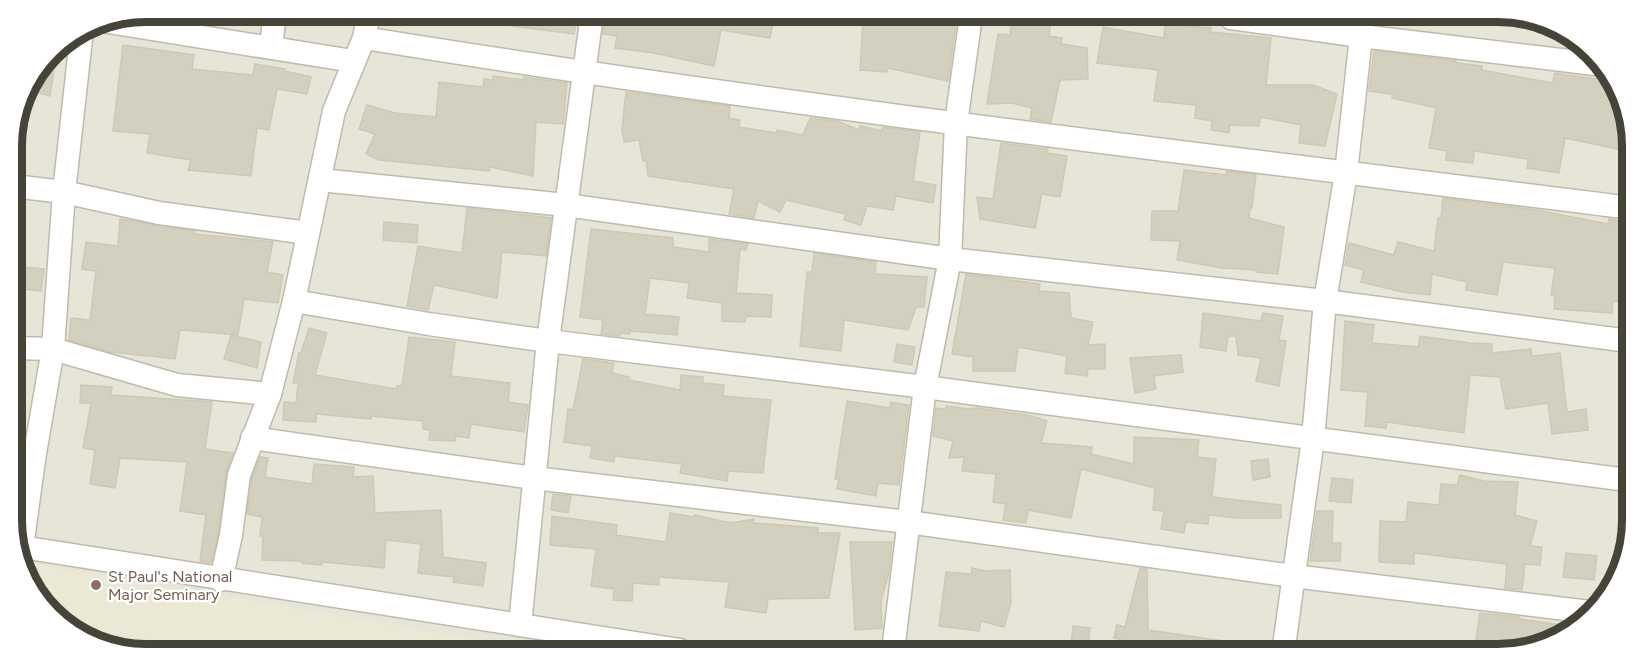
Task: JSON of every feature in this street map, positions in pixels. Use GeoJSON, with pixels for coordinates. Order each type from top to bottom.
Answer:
{"type":"FeatureCollection","features":[{"type":"Feature","properties":{"kind":"street"},"geometry":{"type":"LineString","coordinates":[[271,48],[274,22]]}},
{"type":"Feature","properties":{"kind":"street"},"geometry":{"type":"LineString","coordinates":[[221,579],[231,535],[239,475],[270,394],[294,301],[334,111],[364,38],[367,22]]}},
{"type":"Feature","properties":{"kind":"street"},"geometry":{"type":"LineString","coordinates":[[520,625],[548,341],[591,22]]}},
{"type":"Feature","properties":{"kind":"street"},"geometry":{"type":"LineString","coordinates":[[894,643],[925,387],[950,259],[956,123],[970,22]]}},
{"type":"Feature","properties":{"kind":"street"},"geometry":{"type":"LineString","coordinates":[[1289,22],[1362,27],[1589,62]]}},
{"type":"Feature","properties":{"kind":"street"},"geometry":{"type":"LineString","coordinates":[[125,25],[353,61]]}},
{"type":"Feature","properties":{"kind":"street"},"geometry":{"type":"LineString","coordinates":[[1284,643],[1313,439],[1325,302],[1346,173],[1362,27]]}},
{"type":"Feature","properties":{"kind":"street"},"geometry":{"type":"LineString","coordinates":[[364,38],[584,72],[956,123],[1622,207]]}},
{"type":"Feature","properties":{"kind":"street"},"geometry":{"type":"LineString","coordinates":[[22,523],[53,349],[64,192],[81,41]]}},
{"type":"Feature","properties":{"kind":"street"},"geometry":{"type":"LineString","coordinates":[[320,180],[566,205],[950,259],[1325,302],[1622,340]]}},
{"type":"Feature","properties":{"kind":"street"},"geometry":{"type":"LineString","coordinates":[[23,187],[64,192],[159,213],[308,233]]}},
{"type":"Feature","properties":{"kind":"street"},"geometry":{"type":"LineString","coordinates":[[294,301],[548,341],[925,387],[1622,479]]}},
{"type":"Feature","properties":{"kind":"street"},"geometry":{"type":"LineString","coordinates":[[22,348],[53,349],[177,385],[270,394]]}},
{"type":"Feature","properties":{"kind":"street"},"geometry":{"type":"LineString","coordinates":[[252,438],[534,478],[908,522],[1293,576],[1582,611]]}},
{"type":"Feature","properties":{"kind":"street"},"geometry":{"type":"LineString","coordinates":[[26,548],[639,644]]}},
{"type":"Feature","properties":{"kind":"shaded area"},"geometry":{"type":"Polygon","coordinates":[[[147,22],[1498,22],[1538,29],[1567,43],[1592,65],[1610,92],[1621,130],[1622,527],[1616,559],[1602,588],[1574,618],[1546,634],[1506,643],[147,644],[107,637],[78,623],[53,601],[35,574],[25,544],[22,519],[23,139],[29,107],[35,92],[53,65],[85,39],[99,32],[147,22]]]}},
{"type":"Feature","properties":{"kind":"shaded area","name":"St Paul's National Major Seminary"},"geometry":{"type":"Polygon","coordinates":[[[31,563],[504,644],[147,644],[122,641],[92,631],[65,613],[43,588],[31,563]]]}},
{"type":"Feature","properties":{"kind":"building"},"geometry":{"type":"Polygon","coordinates":[[[512,22],[576,22],[574,34],[512,26],[512,22]]]}},
{"type":"Feature","properties":{"kind":"building"},"geometry":{"type":"Polygon","coordinates":[[[604,22],[773,22],[770,38],[721,30],[714,66],[654,53],[615,48],[617,36],[603,34],[604,22]]]}},
{"type":"Feature","properties":{"kind":"building"},"geometry":{"type":"Polygon","coordinates":[[[863,22],[956,22],[948,81],[888,68],[887,72],[860,70],[863,22]]]}},
{"type":"Feature","properties":{"kind":"building"},"geometry":{"type":"Polygon","coordinates":[[[1011,22],[1050,22],[1049,36],[1062,38],[1061,44],[1087,48],[1088,79],[1060,80],[1051,122],[1030,119],[1032,108],[1012,103],[987,104],[998,34],[1010,35],[1011,22]]]}},
{"type":"Feature","properties":{"kind":"building"},"geometry":{"type":"Polygon","coordinates":[[[1165,24],[1211,28],[1210,32],[1271,38],[1266,85],[1313,85],[1337,94],[1325,146],[1299,143],[1301,125],[1260,117],[1259,126],[1230,125],[1229,133],[1211,130],[1212,121],[1195,118],[1196,105],[1154,101],[1158,70],[1097,63],[1103,27],[1164,38],[1165,24]]]}},
{"type":"Feature","properties":{"kind":"building"},"geometry":{"type":"Polygon","coordinates":[[[123,45],[194,55],[192,69],[253,75],[255,64],[285,69],[285,71],[311,77],[307,94],[277,89],[269,130],[257,128],[251,176],[188,170],[191,160],[147,153],[150,134],[113,131],[123,45]]]}},
{"type":"Feature","properties":{"kind":"building"},"geometry":{"type":"Polygon","coordinates":[[[1374,51],[1456,61],[1456,63],[1482,66],[1482,70],[1552,83],[1555,73],[1603,80],[1616,107],[1622,150],[1565,138],[1559,173],[1527,168],[1528,159],[1474,151],[1473,163],[1446,160],[1447,151],[1429,148],[1436,108],[1392,98],[1392,94],[1369,91],[1374,51]]]}},
{"type":"Feature","properties":{"kind":"building"},"geometry":{"type":"Polygon","coordinates":[[[55,63],[50,96],[35,92],[55,63]]]}},
{"type":"Feature","properties":{"kind":"building"},"geometry":{"type":"Polygon","coordinates":[[[493,76],[524,80],[524,77],[567,83],[563,124],[536,122],[533,176],[490,167],[489,171],[379,160],[366,154],[375,134],[359,129],[367,105],[395,113],[436,117],[439,82],[483,87],[484,79],[493,80],[493,76]]]}},
{"type":"Feature","properties":{"kind":"building"},"geometry":{"type":"Polygon","coordinates":[[[626,92],[730,106],[729,118],[740,120],[739,127],[776,133],[777,130],[803,135],[810,118],[837,121],[859,130],[860,126],[882,131],[882,127],[920,132],[913,181],[936,185],[933,203],[896,196],[893,210],[867,206],[861,225],[844,220],[846,214],[786,200],[780,212],[758,201],[754,218],[729,214],[734,189],[648,176],[646,160],[643,161],[639,140],[624,142],[622,129],[626,92]]]}},
{"type":"Feature","properties":{"kind":"building"},"geometry":{"type":"Polygon","coordinates":[[[1001,143],[1048,149],[1047,153],[1067,156],[1060,197],[1042,194],[1035,228],[980,219],[977,197],[993,199],[1001,143]]]}},
{"type":"Feature","properties":{"kind":"building"},"geometry":{"type":"Polygon","coordinates":[[[1184,170],[1226,175],[1227,171],[1256,175],[1249,218],[1284,227],[1278,274],[1177,260],[1180,241],[1151,240],[1152,211],[1178,211],[1184,170]]]}},
{"type":"Feature","properties":{"kind":"building"},"geometry":{"type":"Polygon","coordinates":[[[1443,198],[1536,210],[1608,224],[1609,219],[1622,221],[1622,302],[1613,301],[1612,313],[1554,309],[1555,296],[1551,295],[1555,268],[1503,262],[1497,295],[1466,290],[1467,282],[1432,274],[1430,295],[1402,292],[1361,282],[1364,270],[1345,265],[1349,243],[1394,255],[1398,242],[1434,251],[1438,218],[1441,218],[1443,198]]]}},
{"type":"Feature","properties":{"kind":"building"},"geometry":{"type":"Polygon","coordinates":[[[467,208],[551,218],[546,256],[502,252],[497,298],[434,285],[428,310],[407,306],[418,246],[462,253],[467,208]]]}},
{"type":"Feature","properties":{"kind":"building"},"geometry":{"type":"Polygon","coordinates":[[[120,219],[195,231],[194,234],[273,242],[267,272],[283,275],[278,303],[244,299],[238,335],[180,330],[175,359],[111,352],[69,340],[71,318],[90,320],[96,271],[82,269],[86,242],[118,246],[120,219]]]}},
{"type":"Feature","properties":{"kind":"building"},"geometry":{"type":"Polygon","coordinates":[[[384,222],[418,225],[417,243],[383,240],[384,222]]]}},
{"type":"Feature","properties":{"kind":"building"},"geometry":{"type":"Polygon","coordinates":[[[591,229],[673,238],[673,247],[709,252],[709,239],[748,244],[746,250],[740,249],[736,293],[772,295],[771,317],[746,316],[745,322],[722,321],[722,303],[687,298],[689,283],[650,278],[645,314],[679,317],[677,335],[630,331],[629,334],[620,333],[620,336],[601,334],[603,320],[580,317],[591,229]]]}},
{"type":"Feature","properties":{"kind":"building"},"geometry":{"type":"Polygon","coordinates":[[[814,253],[876,262],[875,274],[927,277],[924,307],[916,307],[908,330],[844,320],[841,351],[800,346],[807,272],[812,272],[814,253]]]}},
{"type":"Feature","properties":{"kind":"building"},"geometry":{"type":"Polygon","coordinates":[[[23,267],[44,269],[41,291],[23,289],[23,267]]]}},
{"type":"Feature","properties":{"kind":"building"},"geometry":{"type":"Polygon","coordinates":[[[966,274],[1040,284],[1039,291],[1069,293],[1071,318],[1093,322],[1088,345],[1105,344],[1105,369],[1088,369],[1087,376],[1065,373],[1067,356],[1018,347],[1015,371],[973,371],[973,357],[952,354],[966,274]]]}},
{"type":"Feature","properties":{"kind":"building"},"geometry":{"type":"Polygon","coordinates":[[[1203,313],[1261,321],[1263,313],[1283,316],[1279,340],[1286,341],[1279,386],[1256,381],[1261,358],[1238,355],[1236,336],[1228,336],[1226,351],[1200,347],[1203,313]]]}},
{"type":"Feature","properties":{"kind":"building"},"geometry":{"type":"Polygon","coordinates":[[[1345,321],[1374,325],[1372,343],[1418,347],[1420,336],[1492,344],[1492,353],[1531,349],[1532,356],[1560,353],[1567,412],[1586,409],[1588,430],[1552,434],[1548,403],[1506,409],[1500,377],[1470,375],[1464,433],[1387,422],[1386,428],[1365,426],[1368,392],[1341,390],[1345,321]]]}},
{"type":"Feature","properties":{"kind":"building"},"geometry":{"type":"Polygon","coordinates":[[[309,328],[327,333],[315,375],[396,389],[397,386],[402,386],[409,337],[455,342],[451,376],[510,383],[508,402],[528,405],[524,432],[471,424],[469,438],[456,436],[455,441],[429,440],[430,430],[423,429],[423,421],[316,414],[316,422],[283,420],[284,402],[296,403],[298,383],[293,383],[299,353],[301,353],[309,328]]]}},
{"type":"Feature","properties":{"kind":"building"},"geometry":{"type":"Polygon","coordinates":[[[231,335],[261,342],[257,368],[224,359],[231,335]]]}},
{"type":"Feature","properties":{"kind":"building"},"geometry":{"type":"Polygon","coordinates":[[[897,344],[915,347],[912,365],[894,362],[897,344]]]}},
{"type":"Feature","properties":{"kind":"building"},"geometry":{"type":"Polygon","coordinates":[[[1181,355],[1183,372],[1154,376],[1156,389],[1135,393],[1130,358],[1181,355]]]}},
{"type":"Feature","properties":{"kind":"building"},"geometry":{"type":"Polygon","coordinates":[[[583,359],[614,363],[612,373],[629,377],[629,380],[680,390],[681,375],[703,377],[703,383],[724,385],[723,396],[771,400],[763,473],[728,471],[727,481],[680,473],[682,464],[615,456],[614,462],[590,458],[592,446],[564,442],[568,409],[573,410],[583,359]]]}},
{"type":"Feature","properties":{"kind":"building"},"geometry":{"type":"Polygon","coordinates":[[[81,385],[112,387],[111,395],[212,402],[205,449],[233,453],[226,473],[218,533],[211,563],[200,561],[206,515],[180,511],[187,462],[120,458],[115,488],[90,484],[95,450],[83,448],[91,403],[80,403],[81,385]]]}},
{"type":"Feature","properties":{"kind":"building"},"geometry":{"type":"Polygon","coordinates":[[[847,401],[890,408],[891,402],[909,405],[899,485],[878,483],[876,496],[837,489],[839,479],[835,479],[847,401]]]}},
{"type":"Feature","properties":{"kind":"building"},"geometry":{"type":"Polygon","coordinates":[[[946,406],[979,408],[1032,416],[1047,421],[1041,443],[1092,447],[1091,454],[1134,464],[1134,437],[1199,440],[1197,457],[1216,459],[1212,497],[1281,505],[1281,518],[1237,518],[1209,515],[1208,524],[1186,522],[1184,533],[1161,529],[1164,511],[1153,510],[1155,488],[1081,469],[1071,518],[1028,510],[1026,523],[1003,520],[1006,504],[993,502],[996,474],[962,471],[964,457],[949,458],[953,441],[933,436],[936,408],[945,409],[946,406]]]}},
{"type":"Feature","properties":{"kind":"building"},"geometry":{"type":"Polygon","coordinates":[[[260,457],[268,458],[265,477],[312,484],[314,464],[354,467],[353,477],[373,476],[375,513],[441,510],[443,557],[486,563],[483,586],[453,582],[454,577],[418,573],[421,544],[386,540],[384,568],[322,562],[321,565],[302,563],[302,561],[262,560],[263,536],[260,536],[262,517],[247,514],[252,478],[260,457]]]}},
{"type":"Feature","properties":{"kind":"building"},"geometry":{"type":"Polygon","coordinates":[[[1268,459],[1270,477],[1253,480],[1251,461],[1268,459]]]}},
{"type":"Feature","properties":{"kind":"building"},"geometry":{"type":"Polygon","coordinates":[[[1460,475],[1483,481],[1518,482],[1515,515],[1537,521],[1530,546],[1542,547],[1540,565],[1525,564],[1522,590],[1505,588],[1507,564],[1414,553],[1414,564],[1379,562],[1380,521],[1406,522],[1408,502],[1439,505],[1441,484],[1457,485],[1460,475]]]}},
{"type":"Feature","properties":{"kind":"building"},"geometry":{"type":"Polygon","coordinates":[[[1332,478],[1353,480],[1351,503],[1329,501],[1332,478]]]}},
{"type":"Feature","properties":{"kind":"building"},"geometry":{"type":"Polygon","coordinates":[[[553,494],[571,496],[568,513],[551,510],[553,494]]]}},
{"type":"Feature","properties":{"kind":"building"},"geometry":{"type":"Polygon","coordinates":[[[1317,511],[1333,511],[1332,543],[1341,543],[1340,561],[1310,561],[1317,511]]]}},
{"type":"Feature","properties":{"kind":"building"},"geometry":{"type":"Polygon","coordinates":[[[670,513],[694,517],[694,515],[731,523],[754,519],[754,523],[818,528],[818,533],[840,533],[829,598],[768,599],[766,613],[725,607],[729,582],[659,577],[659,585],[633,583],[632,601],[613,600],[614,589],[591,586],[596,549],[550,545],[552,516],[617,525],[616,535],[666,542],[670,513]]]}},
{"type":"Feature","properties":{"kind":"building"},"geometry":{"type":"Polygon","coordinates":[[[850,542],[892,542],[889,572],[881,601],[882,628],[855,630],[850,542]]]}},
{"type":"Feature","properties":{"kind":"building"},"geometry":{"type":"Polygon","coordinates":[[[1566,553],[1597,556],[1594,580],[1563,577],[1566,553]]]}},
{"type":"Feature","properties":{"kind":"building"},"geometry":{"type":"Polygon","coordinates":[[[972,568],[985,571],[1010,570],[1011,603],[1004,627],[981,621],[979,631],[939,626],[946,572],[971,574],[972,568]]]}},
{"type":"Feature","properties":{"kind":"building"},"geometry":{"type":"Polygon","coordinates":[[[1140,568],[1147,569],[1148,630],[1223,641],[1223,643],[1135,643],[1114,638],[1117,625],[1125,627],[1140,568]]]}},
{"type":"Feature","properties":{"kind":"building"},"geometry":{"type":"Polygon","coordinates":[[[1480,613],[1563,625],[1546,634],[1523,641],[1476,643],[1480,613]]]}},
{"type":"Feature","properties":{"kind":"building"},"geometry":{"type":"Polygon","coordinates":[[[1073,626],[1090,628],[1088,643],[1071,643],[1073,626]]]}},
{"type":"Feature","properties":{"kind":"place","name":"St Paul's National Major Seminary"},"geometry":{"type":"Point","coordinates":[96,585]}}]}
